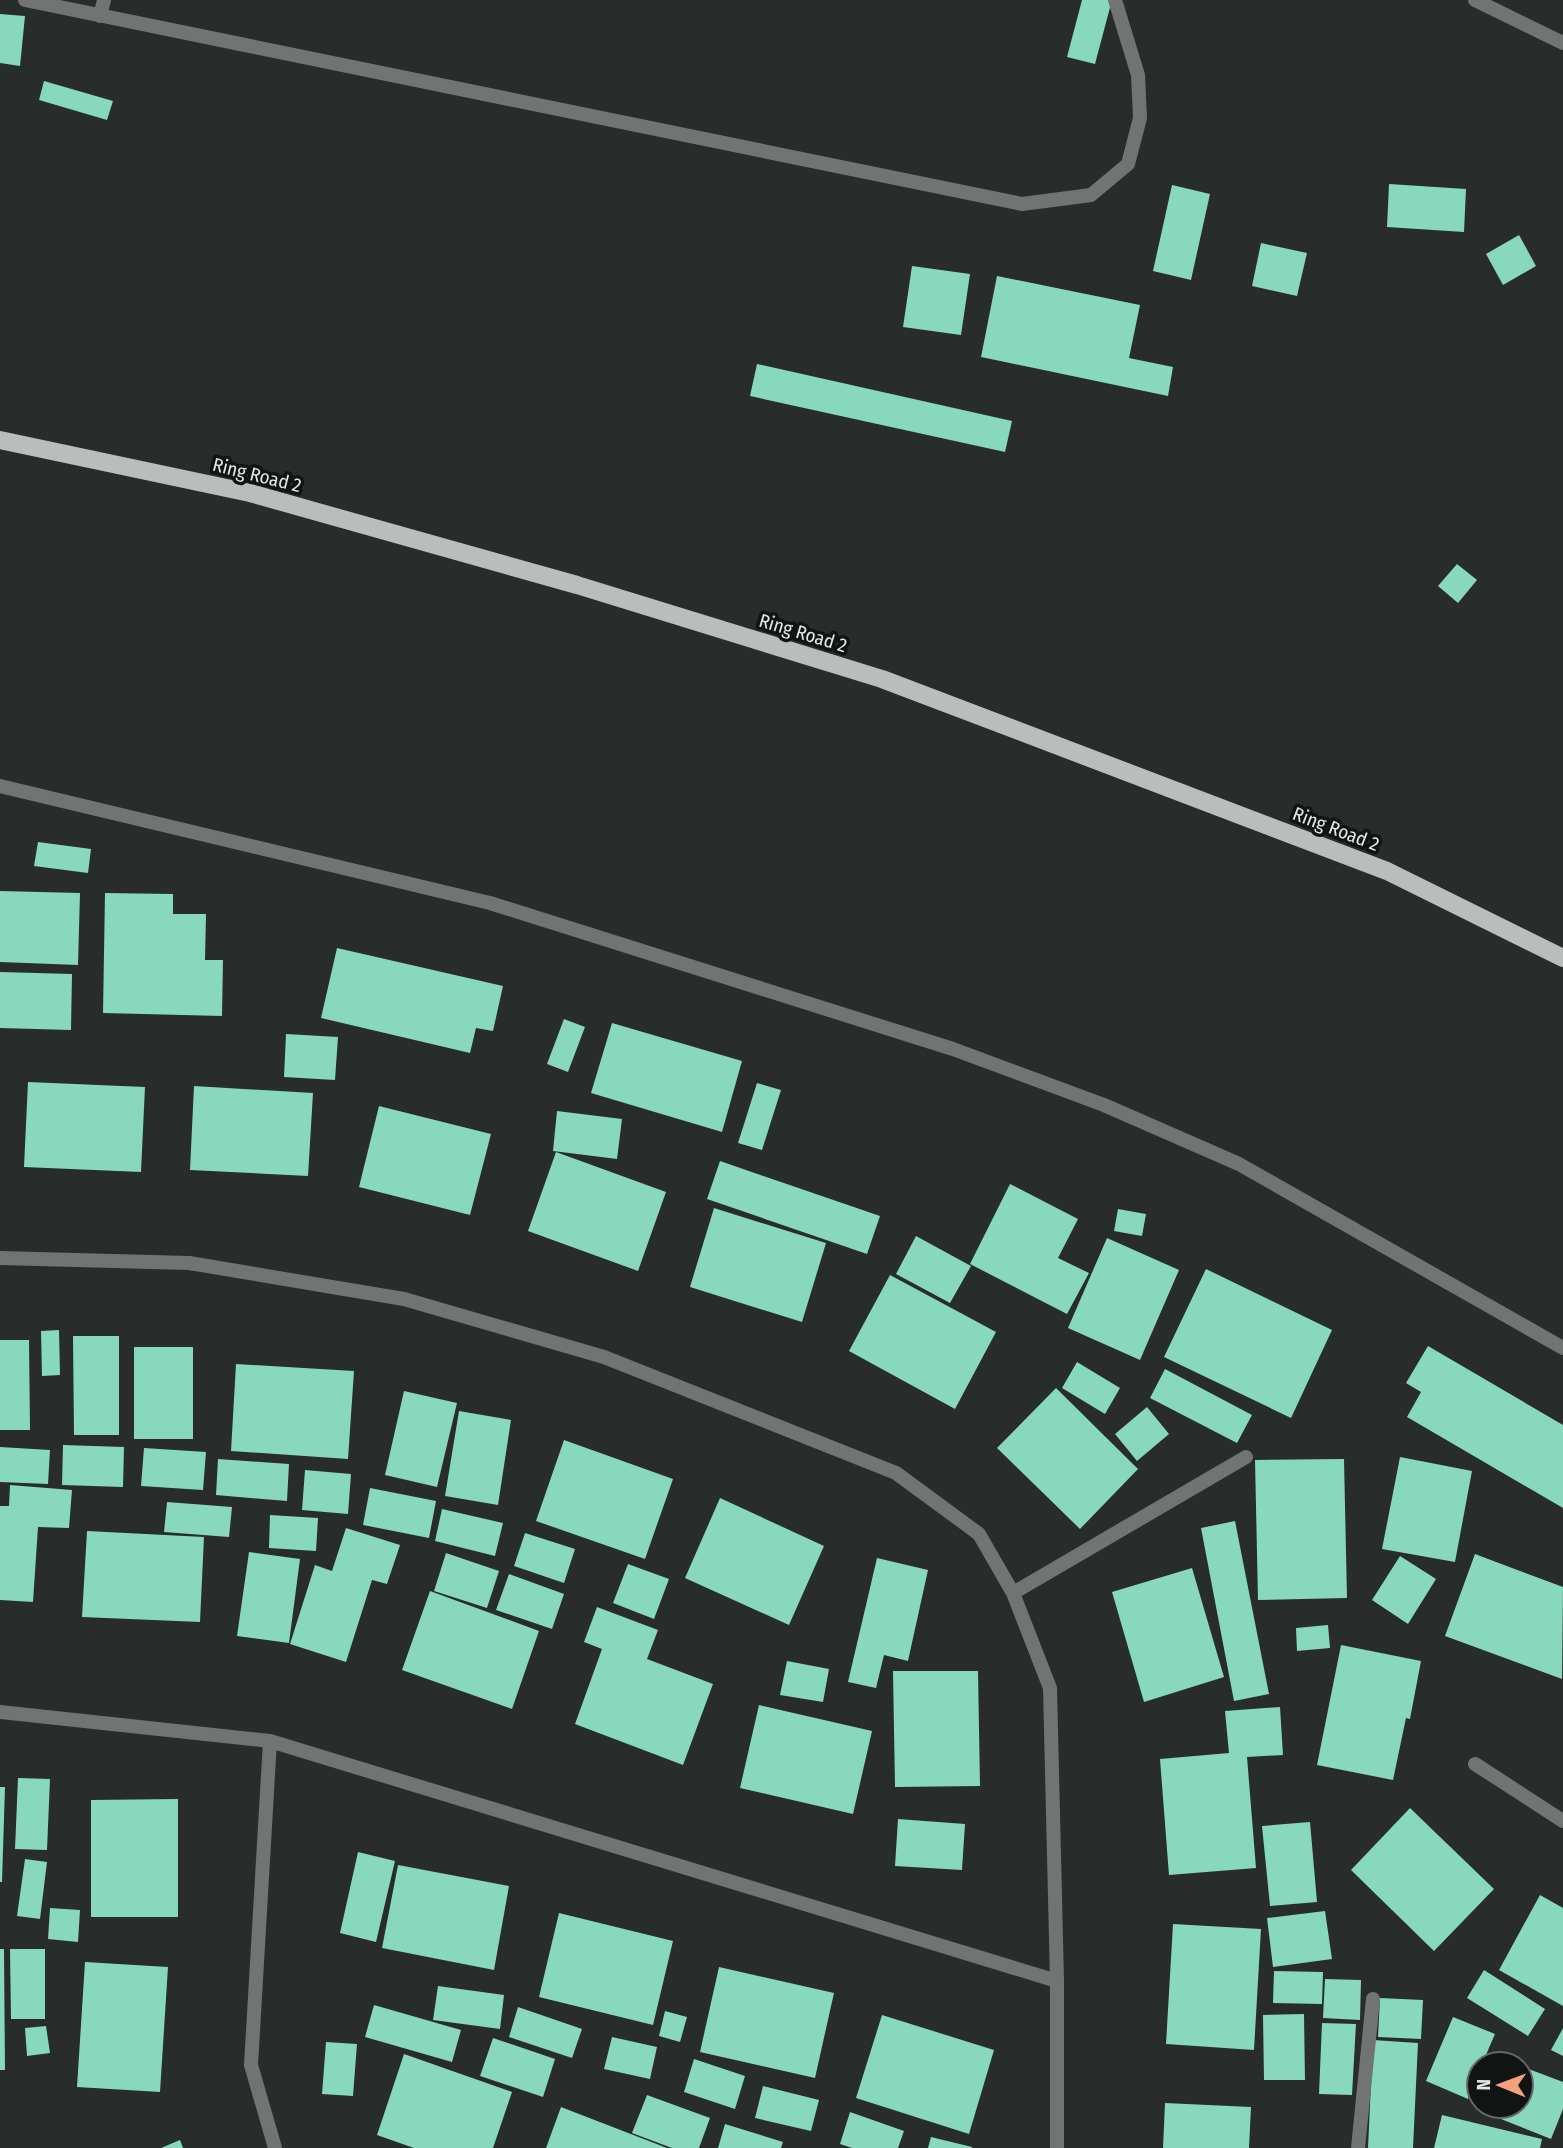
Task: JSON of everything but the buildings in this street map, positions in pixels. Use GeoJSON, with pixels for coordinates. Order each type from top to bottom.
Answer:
{"type":"FeatureCollection","features":[{"type":"Feature","properties":{"kind":"main road","name":"Ring Road 2"},"geometry":{"type":"LineString","coordinates":[[0,440],[250,494],[577,585],[882,679],[1387,871],[1563,958]]}},
{"type":"Feature","properties":{"kind":"street"},"geometry":{"type":"LineString","coordinates":[[25,0],[1022,204],[1091,195],[1128,164],[1140,118],[1138,75],[1115,0]]}},
{"type":"Feature","properties":{"kind":"street"},"geometry":{"type":"LineString","coordinates":[[100,16],[104,0]]}},
{"type":"Feature","properties":{"kind":"street"},"geometry":{"type":"LineString","coordinates":[[1475,0],[1563,43]]}},
{"type":"Feature","properties":{"kind":"street"},"geometry":{"type":"LineString","coordinates":[[0,786],[490,903],[953,1049],[1104,1105],[1238,1164],[1563,1348]]}},
{"type":"Feature","properties":{"kind":"street"},"geometry":{"type":"LineString","coordinates":[[0,1258],[189,1263],[404,1300],[604,1357],[896,1473],[979,1534],[1013,1593],[1050,1688],[1057,1981],[1057,2148]]}},
{"type":"Feature","properties":{"kind":"street"},"geometry":{"type":"LineString","coordinates":[[1013,1593],[1247,1457]]}},
{"type":"Feature","properties":{"kind":"street"},"geometry":{"type":"LineString","coordinates":[[0,1712],[270,1741],[1057,1981]]}},
{"type":"Feature","properties":{"kind":"street"},"geometry":{"type":"LineString","coordinates":[[270,1741],[251,2065],[275,2148]]}},
{"type":"Feature","properties":{"kind":"street"},"geometry":{"type":"LineString","coordinates":[[1475,1764],[1563,1821]]}},
{"type":"Feature","properties":{"kind":"street"},"geometry":{"type":"LineString","coordinates":[[1358,2148],[1373,1999]]}}]}
